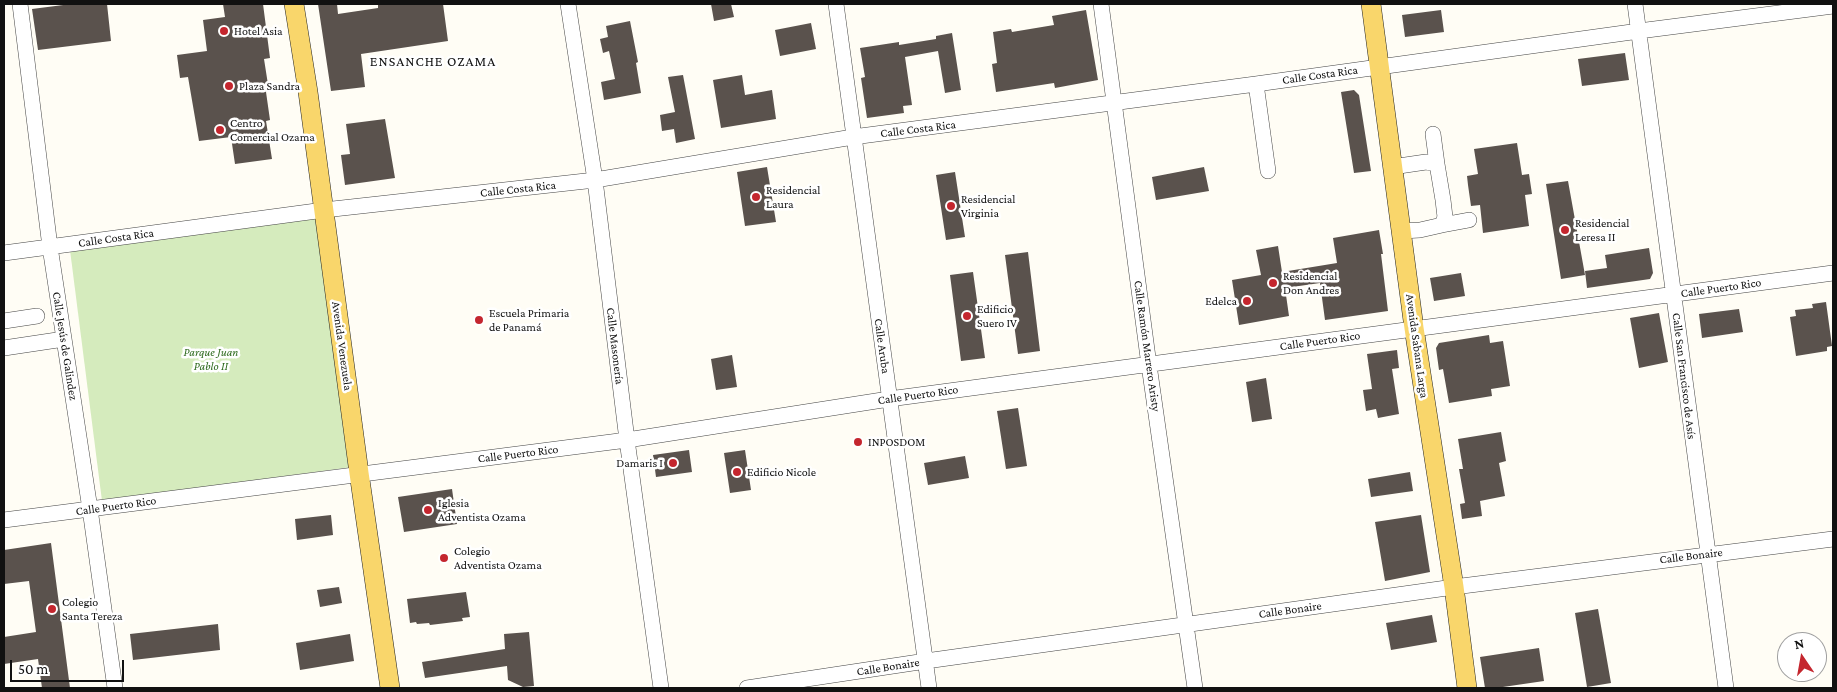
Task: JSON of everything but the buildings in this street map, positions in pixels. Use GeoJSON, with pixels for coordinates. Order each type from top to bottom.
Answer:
{"type":"FeatureCollection","features":[{"type":"Feature","properties":{"kind":"main road","name":"Avenida Venezuela"},"geometry":{"type":"LineString","coordinates":[[294,4],[390,688]]}},
{"type":"Feature","properties":{"kind":"main road","name":"Avenida Sabana Larga"},"geometry":{"type":"LineString","coordinates":[[1371,4],[1414,328],[1454,587],[1467,688]]}},
{"type":"Feature","properties":{"kind":"street","name":"Calle Jesús de Galindez"},"geometry":{"type":"LineString","coordinates":[[20,4],[50,247],[115,688]]}},
{"type":"Feature","properties":{"kind":"street","name":"Calle Masonería"},"geometry":{"type":"LineString","coordinates":[[568,4],[595,180],[627,440],[661,688]]}},
{"type":"Feature","properties":{"kind":"street","name":"Calle Aruba"},"geometry":{"type":"LineString","coordinates":[[836,4],[929,688]]}},
{"type":"Feature","properties":{"kind":"street","name":"Calle Ramón Marrero Aristy"},"geometry":{"type":"LineString","coordinates":[[1101,4],[1149,365],[1195,688]]}},
{"type":"Feature","properties":{"kind":"street","name":"Calle San Francisco de Asís"},"geometry":{"type":"LineString","coordinates":[[1635,4],[1726,688]]}},
{"type":"Feature","properties":{"kind":"street","name":"Calle Costa Rica"},"geometry":{"type":"LineString","coordinates":[[4,253],[324,210],[595,180],[853,137],[1833,6]]}},
{"type":"Feature","properties":{"kind":"street"},"geometry":{"type":"LineString","coordinates":[[1256,84],[1268,171]]}},
{"type":"Feature","properties":{"kind":"street"},"geometry":{"type":"LineString","coordinates":[[1433,134],[1445,216],[1442,225]]}},
{"type":"Feature","properties":{"kind":"street"},"geometry":{"type":"LineString","coordinates":[[1392,167],[1426,162],[1437,164]]}},
{"type":"Feature","properties":{"kind":"street"},"geometry":{"type":"LineString","coordinates":[[1401,231],[1420,230],[1469,220]]}},
{"type":"Feature","properties":{"kind":"street","name":"Calle Puerto Rico"},"geometry":{"type":"LineString","coordinates":[[4,520],[627,440],[889,399],[1833,273]]}},
{"type":"Feature","properties":{"kind":"street"},"geometry":{"type":"LineString","coordinates":[[4,321],[37,316]]}},
{"type":"Feature","properties":{"kind":"street"},"geometry":{"type":"LineString","coordinates":[[4,348],[64,339]]}},
{"type":"Feature","properties":{"kind":"street","name":"Calle Bonaire"},"geometry":{"type":"LineString","coordinates":[[747,688],[1454,587],[1833,539]]}},
{"type":"Feature","properties":{"kind":"green space","name":"Parque Juan Pablo II"},"geometry":{"type":"Polygon","coordinates":[[[318,217],[352,467],[102,501],[70,250],[318,217]]]}},
{"type":"Feature","properties":{"kind":"place","name":"Hotel Asia"},"geometry":{"type":"Point","coordinates":[224,31]}},
{"type":"Feature","properties":{"kind":"place","name":"Plaza Sandra"},"geometry":{"type":"Point","coordinates":[229,86]}},
{"type":"Feature","properties":{"kind":"place","name":"Centro Comercial Ozama"},"geometry":{"type":"Point","coordinates":[220,130]}},
{"type":"Feature","properties":{"kind":"place","name":"Residencial Laura"},"geometry":{"type":"Point","coordinates":[756,197]}},
{"type":"Feature","properties":{"kind":"place","name":"Residencial Virginia"},"geometry":{"type":"Point","coordinates":[951,206]}},
{"type":"Feature","properties":{"kind":"place","name":"Residencial Leresa II"},"geometry":{"type":"Point","coordinates":[1565,230]}},
{"type":"Feature","properties":{"kind":"place","name":"Residencial Don Andres"},"geometry":{"type":"Point","coordinates":[1273,283]}},
{"type":"Feature","properties":{"kind":"place","name":"Edelca"},"geometry":{"type":"Point","coordinates":[1247,301]}},
{"type":"Feature","properties":{"kind":"place","name":"Edificio Suero IV"},"geometry":{"type":"Point","coordinates":[967,316]}},
{"type":"Feature","properties":{"kind":"place","name":"Escuela Primaria de Panamá"},"geometry":{"type":"Point","coordinates":[479,320]}},
{"type":"Feature","properties":{"kind":"place","name":"INPOSDOM"},"geometry":{"type":"Point","coordinates":[858,442]}},
{"type":"Feature","properties":{"kind":"place","name":"Damaris I"},"geometry":{"type":"Point","coordinates":[673,463]}},
{"type":"Feature","properties":{"kind":"place","name":"Edificio Nicole"},"geometry":{"type":"Point","coordinates":[737,472]}},
{"type":"Feature","properties":{"kind":"place","name":"Iglesia Adventista Ozama"},"geometry":{"type":"Point","coordinates":[428,510]}},
{"type":"Feature","properties":{"kind":"place","name":"Colegio Adventista Ozama"},"geometry":{"type":"Point","coordinates":[444,558]}},
{"type":"Feature","properties":{"kind":"place","name":"Colegio Santa Tereza"},"geometry":{"type":"Point","coordinates":[52,609]}},
{"type":"Feature","properties":{"kind":"district","name":"ENSANCHE OZAMA"},"geometry":{"type":"Point","coordinates":[433,62]}}]}
